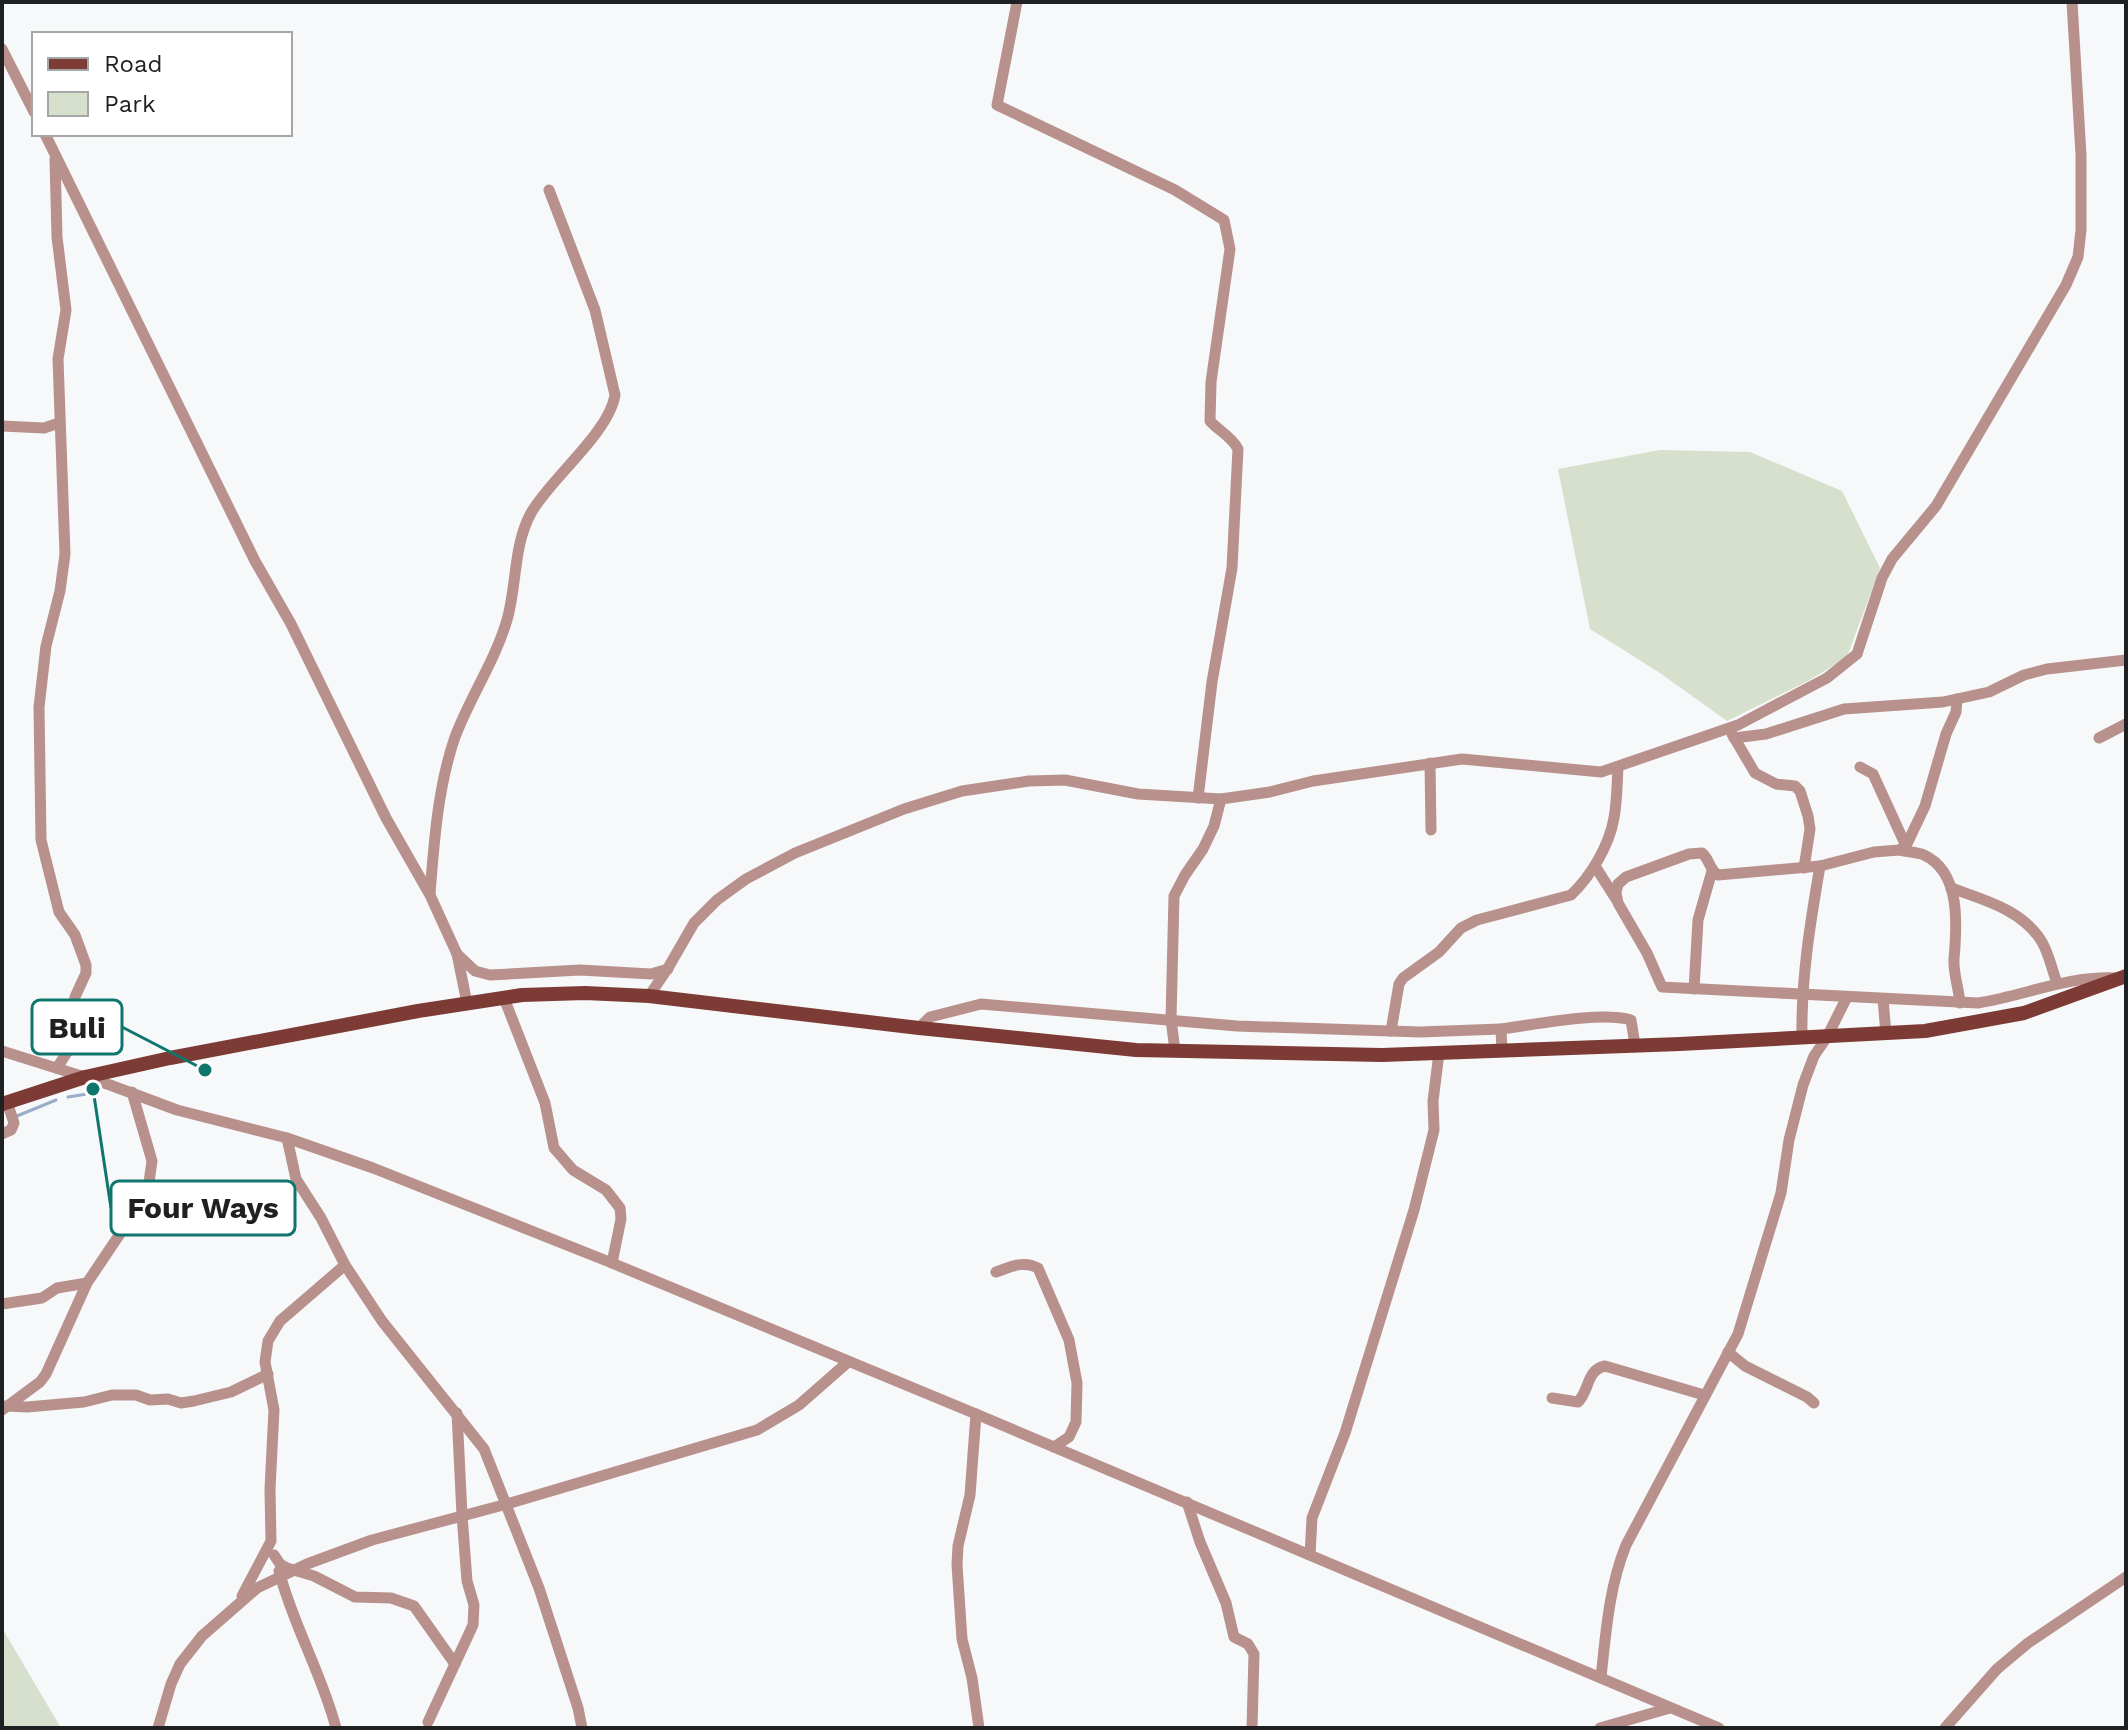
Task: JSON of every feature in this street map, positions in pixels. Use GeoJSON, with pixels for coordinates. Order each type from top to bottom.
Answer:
{"type":"FeatureCollection","features":[{"type":"Feature","properties":{"kind":"main road"},"geometry":{"type":"LineString","coordinates":[[4,1103],[85,1077],[170,1058],[467,1003],[585,993],[649,996],[1096,1046],[1326,1055],[1502,1051],[1886,1034],[1969,1025],[2024,1013],[2123,977]]}},
{"type":"Feature","properties":{"kind":"street"},"geometry":{"type":"LineString","coordinates":[[1017,2],[997,105],[1175,190],[1224,220],[1230,249],[1209,403],[1210,421],[1234,441],[1238,449],[1238,463],[1232,568],[1212,682],[1198,798]]}},
{"type":"Feature","properties":{"kind":"street"},"geometry":{"type":"LineString","coordinates":[[649,996],[694,923],[717,900],[746,879],[795,853],[929,801],[1005,784],[1065,780],[1138,794],[1221,799],[1270,792],[1313,781],[1462,759],[1601,772],[1731,733],[1827,678],[1857,654],[1882,578],[1892,559],[1936,506],[2066,285],[2078,257],[2081,240],[2081,155],[2072,2]]}},
{"type":"Feature","properties":{"kind":"street"},"geometry":{"type":"LineString","coordinates":[[2,49],[32,108]]}},
{"type":"Feature","properties":{"kind":"street"},"geometry":{"type":"LineString","coordinates":[[46,136],[255,561],[291,624],[386,818],[430,895],[457,954],[467,1003]]}},
{"type":"Feature","properties":{"kind":"street"},"geometry":{"type":"LineString","coordinates":[[55,154],[57,237],[66,310],[58,359],[65,554],[60,591],[46,646],[39,707],[41,840],[59,912],[75,935],[86,973],[75,997],[71,1046],[57,1068]]}},
{"type":"Feature","properties":{"kind":"street"},"geometry":{"type":"LineString","coordinates":[[430,895],[448,761],[459,728],[496,652],[508,617],[517,560],[530,514],[614,404],[614,386],[595,310],[549,190]]}},
{"type":"Feature","properties":{"kind":"street"},"geometry":{"type":"LineString","coordinates":[[2,426],[44,428],[59,423]]}},
{"type":"Feature","properties":{"kind":"street"},"geometry":{"type":"LineString","coordinates":[[1731,733],[1766,734],[1844,709],[1957,699],[1989,692],[2024,675],[2047,669],[2126,660]]}},
{"type":"Feature","properties":{"kind":"street"},"geometry":{"type":"LineString","coordinates":[[1902,848],[1925,806],[1946,734],[1956,712],[1957,699]]}},
{"type":"Feature","properties":{"kind":"street"},"geometry":{"type":"LineString","coordinates":[[2099,738],[2126,724]]}},
{"type":"Feature","properties":{"kind":"street"},"geometry":{"type":"LineString","coordinates":[[1731,733],[1755,773],[1776,784],[1795,786],[1800,791],[1810,829],[1804,868]]}},
{"type":"Feature","properties":{"kind":"street"},"geometry":{"type":"LineString","coordinates":[[1430,763],[1431,830]]}},
{"type":"Feature","properties":{"kind":"street"},"geometry":{"type":"LineString","coordinates":[[1391,1031],[1399,984],[1403,978],[1439,952],[1461,928],[1477,920],[1571,895],[1595,866],[1614,820],[1618,767]]}},
{"type":"Feature","properties":{"kind":"street"},"geometry":{"type":"LineString","coordinates":[[1860,767],[1873,774],[1902,848]]}},
{"type":"Feature","properties":{"kind":"street"},"geometry":{"type":"LineString","coordinates":[[1175,1051],[1171,1019],[1174,896],[1203,849],[1214,826],[1221,799]]}},
{"type":"Feature","properties":{"kind":"street"},"geometry":{"type":"LineString","coordinates":[[1712,871],[1718,875],[1804,868],[1902,848],[1923,855],[1941,867],[1955,903],[1954,962],[1960,1003]]}},
{"type":"Feature","properties":{"kind":"street"},"geometry":{"type":"LineString","coordinates":[[1618,903],[1618,884],[1626,877],[1689,854],[1702,853],[1709,858],[1712,871],[1698,920],[1694,989]]}},
{"type":"Feature","properties":{"kind":"street"},"geometry":{"type":"LineString","coordinates":[[1595,866],[1647,953],[1662,987],[1978,1003],[2010,998],[2087,977],[2123,977]]}},
{"type":"Feature","properties":{"kind":"street"},"geometry":{"type":"LineString","coordinates":[[1802,1038],[1801,993],[1820,866]]}},
{"type":"Feature","properties":{"kind":"street"},"geometry":{"type":"LineString","coordinates":[[1951,888],[2015,914],[2032,928],[2043,944],[2057,983]]}},
{"type":"Feature","properties":{"kind":"street"},"geometry":{"type":"LineString","coordinates":[[457,954],[475,971],[490,975],[580,970],[651,974],[668,968]]}},
{"type":"Feature","properties":{"kind":"street"},"geometry":{"type":"LineString","coordinates":[[1601,1677],[1610,1598],[1619,1563],[1738,1334],[1781,1193],[1789,1140],[1803,1085],[1814,1056],[1847,997]]}},
{"type":"Feature","properties":{"kind":"street"},"geometry":{"type":"LineString","coordinates":[[504,998],[545,1103],[554,1148],[573,1170],[606,1190],[620,1208],[621,1219],[612,1263]]}},
{"type":"Feature","properties":{"kind":"street"},"geometry":{"type":"LineString","coordinates":[[1883,999],[1886,1034]]}},
{"type":"Feature","properties":{"kind":"street"},"geometry":{"type":"LineString","coordinates":[[919,1028],[930,1017],[981,1004],[1237,1026],[1391,1031],[1501,1029],[1622,1018],[1631,1020],[1635,1045]]}},
{"type":"Feature","properties":{"kind":"street"},"geometry":{"type":"LineString","coordinates":[[1501,1029],[1502,1051]]}},
{"type":"Feature","properties":{"kind":"street"},"geometry":{"type":"LineString","coordinates":[[2,1051],[132,1092],[177,1110],[287,1138],[373,1168],[976,1414],[1719,1728]]}},
{"type":"Feature","properties":{"kind":"street"},"geometry":{"type":"LineString","coordinates":[[1310,1555],[1312,1518],[1345,1433],[1414,1210],[1434,1130],[1433,1101],[1439,1053]]}},
{"type":"Feature","properties":{"kind":"street"},"geometry":{"type":"LineString","coordinates":[[4,1408],[40,1382],[46,1374],[87,1283],[134,1213],[151,1175],[152,1161],[132,1092]]}},
{"type":"Feature","properties":{"kind":"street"},"geometry":{"type":"LineString","coordinates":[[2,1134],[11,1130],[14,1123],[4,1103]]}},
{"type":"Feature","properties":{"kind":"street"},"geometry":{"type":"LineString","coordinates":[[287,1138],[296,1179],[321,1218],[345,1265],[382,1321],[484,1449],[539,1588],[582,1728]]}},
{"type":"Feature","properties":{"kind":"street"},"geometry":{"type":"LineString","coordinates":[[996,1272],[1017,1264],[1038,1268],[1069,1340],[1077,1383],[1077,1412],[1069,1437],[1054,1447]]}},
{"type":"Feature","properties":{"kind":"street"},"geometry":{"type":"LineString","coordinates":[[336,1728],[315,1668],[292,1618],[271,1541],[274,1410],[265,1352],[280,1321],[345,1265]]}},
{"type":"Feature","properties":{"kind":"street"},"geometry":{"type":"LineString","coordinates":[[2,1304],[42,1298],[57,1288],[87,1283]]}},
{"type":"Feature","properties":{"kind":"street"},"geometry":{"type":"LineString","coordinates":[[1728,1352],[1745,1366],[1814,1403]]}},
{"type":"Feature","properties":{"kind":"street"},"geometry":{"type":"LineString","coordinates":[[158,1728],[180,1664],[202,1636],[240,1600],[280,1577],[372,1540],[507,1504],[757,1430],[799,1405],[848,1362]]}},
{"type":"Feature","properties":{"kind":"street"},"geometry":{"type":"LineString","coordinates":[[1552,1398],[1572,1404],[1578,1402],[1585,1394],[1591,1374],[1605,1366],[1704,1395]]}},
{"type":"Feature","properties":{"kind":"street"},"geometry":{"type":"LineString","coordinates":[[4,1408],[84,1402],[112,1395],[136,1395],[150,1400],[168,1399],[181,1403],[231,1392],[268,1374]]}},
{"type":"Feature","properties":{"kind":"street"},"geometry":{"type":"LineString","coordinates":[[428,1722],[473,1625],[474,1605],[467,1581],[462,1515],[457,1413]]}},
{"type":"Feature","properties":{"kind":"street"},"geometry":{"type":"LineString","coordinates":[[976,1414],[970,1495],[961,1528],[957,1565],[962,1639],[972,1678],[979,1728]]}},
{"type":"Feature","properties":{"kind":"street"},"geometry":{"type":"LineString","coordinates":[[1187,1502],[1226,1603],[1234,1637],[1248,1644],[1254,1654],[1252,1728]]}},
{"type":"Feature","properties":{"kind":"street"},"geometry":{"type":"LineString","coordinates":[[240,1600],[271,1541]]}},
{"type":"Feature","properties":{"kind":"street"},"geometry":{"type":"LineString","coordinates":[[274,1555],[280,1564],[355,1597],[391,1598],[414,1606],[455,1664]]}},
{"type":"Feature","properties":{"kind":"street"},"geometry":{"type":"LineString","coordinates":[[1945,1728],[1997,1669],[2028,1643],[2126,1577]]}},
{"type":"Feature","properties":{"kind":"street"},"geometry":{"type":"LineString","coordinates":[[1600,1728],[1671,1708]]}},
{"type":"Feature","properties":{"kind":"green space"},"geometry":{"type":"Polygon","coordinates":[[[1660,450],[1750,452],[1842,491],[1880,568],[1847,657],[1808,681],[1727,721],[1660,673],[1590,629],[1558,469],[1660,450]]]}},
{"type":"Feature","properties":{"kind":"green space"},"geometry":{"type":"Polygon","coordinates":[[[2,1628],[61,1728],[2,1728],[2,1628]]]}},
{"type":"Feature","properties":{"kind":"waterway"},"geometry":{"type":"LineString","coordinates":[[68,1097],[100,1092]]}},
{"type":"Feature","properties":{"kind":"waterway"},"geometry":{"type":"LineString","coordinates":[[17,1116],[56,1100]]}},
{"type":"Feature","properties":{"kind":"place","name":"Buli"},"geometry":{"type":"Point","coordinates":[205,1070]}},
{"type":"Feature","properties":{"kind":"place","name":"Four Ways"},"geometry":{"type":"Point","coordinates":[93,1089]}}]}
